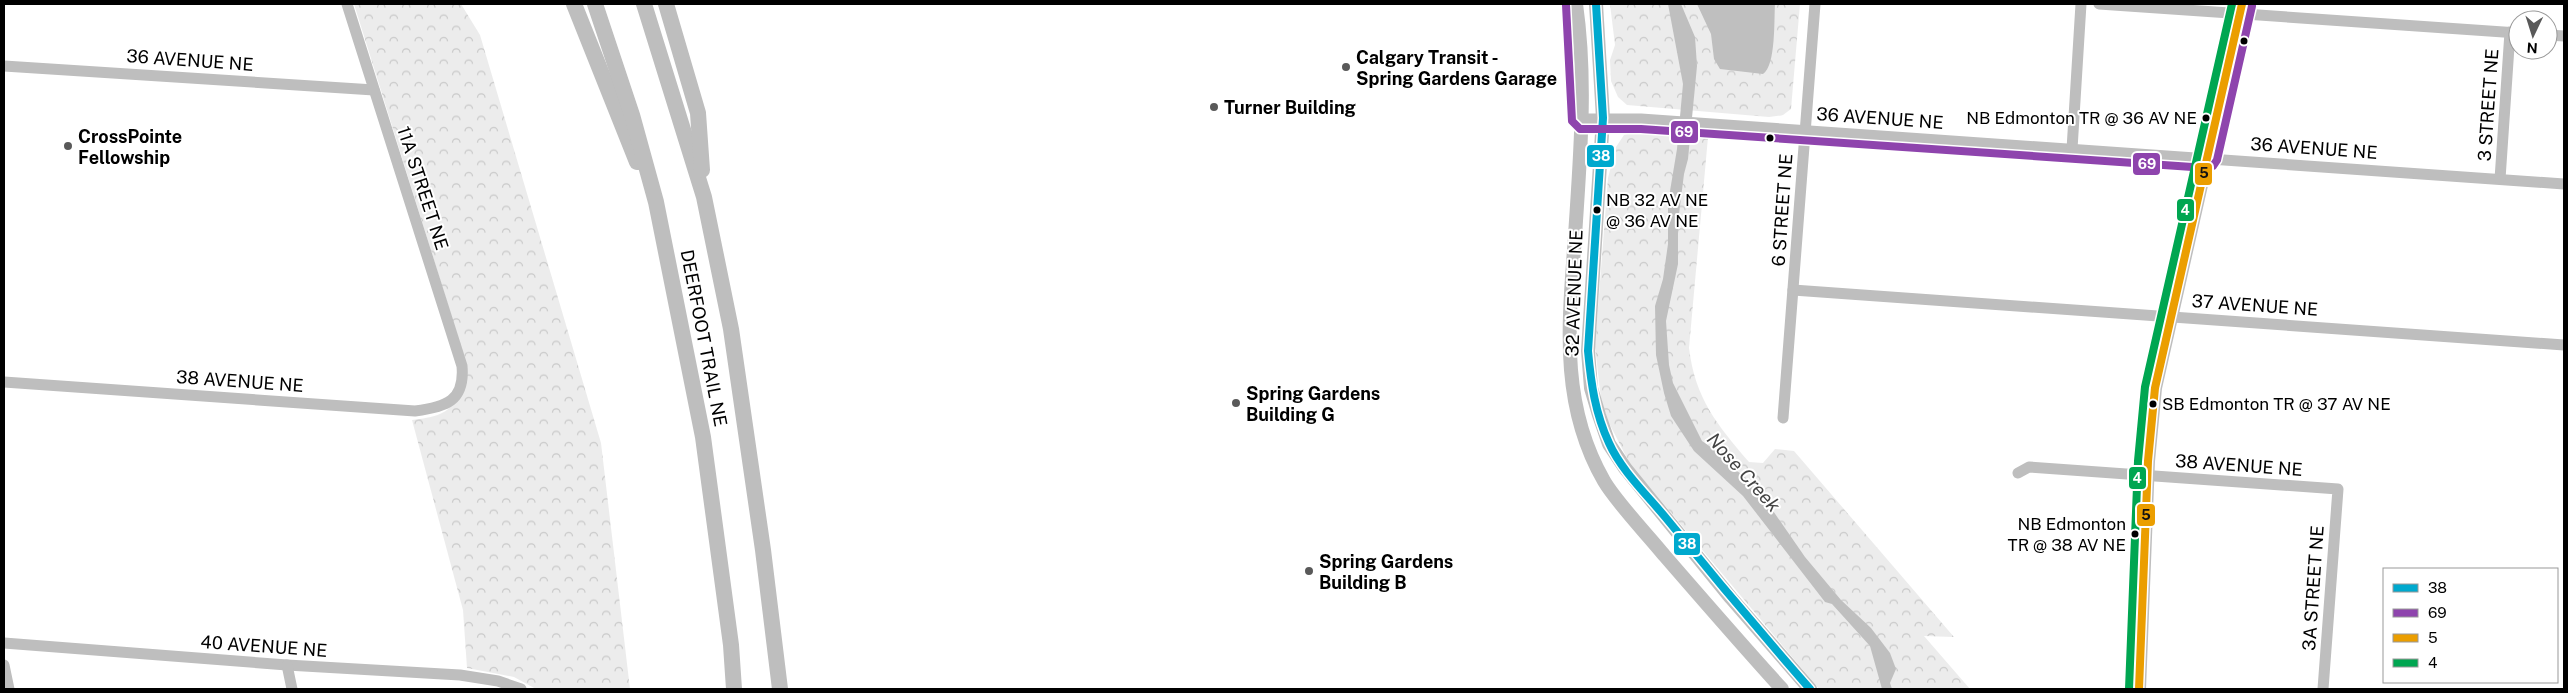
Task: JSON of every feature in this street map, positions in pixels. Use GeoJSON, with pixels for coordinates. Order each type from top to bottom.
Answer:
{"type":"FeatureCollection","features":[{"type":"Feature","properties":{"kind":"highway"},"geometry":{"type":"LineString","coordinates":[[574,4],[623,132],[656,202]]}},
{"type":"Feature","properties":{"kind":"highway","name":"DEERFOOT TRAIL NE"},"geometry":{"type":"LineString","coordinates":[[595,4],[632,115],[656,202],[703,437],[731,645],[734,689]]}},
{"type":"Feature","properties":{"kind":"highway","name":"DEERFOOT TRAIL NE"},"geometry":{"type":"LineString","coordinates":[[644,4],[704,197],[731,329],[762,540],[780,689]]}},
{"type":"Feature","properties":{"kind":"highway"},"geometry":{"type":"LineString","coordinates":[[666,4],[698,113],[704,197]]}},
{"type":"Feature","properties":{"kind":"main road","name":"32 AVENUE NE"},"geometry":{"type":"LineString","coordinates":[[1576,4],[1583,92],[1569,325],[1569,360],[1577,410],[1590,452],[1611,490],[1779,687]]}},
{"type":"Feature","properties":{"kind":"main road","name":"32 AVENUE NE"},"geometry":{"type":"LineString","coordinates":[[1596,4],[1603,118],[1588,351],[1592,388],[1598,415],[1609,444],[1638,486],[1810,689]]}},
{"type":"Feature","properties":{"kind":"main road"},"geometry":{"type":"LineString","coordinates":[[2139,689],[2148,476],[2155,388],[2241,9]]}},
{"type":"Feature","properties":{"kind":"street","name":"11A STREET NE"},"geometry":{"type":"LineString","coordinates":[[347,4],[462,366],[464,383]]}},
{"type":"Feature","properties":{"kind":"street","name":"6 STREET NE"},"geometry":{"type":"LineString","coordinates":[[1783,418],[1815,4]]}},
{"type":"Feature","properties":{"kind":"street"},"geometry":{"type":"LineString","coordinates":[[2072,148],[2081,4]]}},
{"type":"Feature","properties":{"kind":"street"},"geometry":{"type":"LineString","coordinates":[[2099,4],[2241,9],[2508,32]]}},
{"type":"Feature","properties":{"kind":"street","name":"3 STREET NE"},"geometry":{"type":"LineString","coordinates":[[2500,180],[2511,60]]}},
{"type":"Feature","properties":{"kind":"street","name":"36 AVENUE NE"},"geometry":{"type":"LineString","coordinates":[[4,66],[374,90]]}},
{"type":"Feature","properties":{"kind":"street","name":"36 AVENUE NE"},"geometry":{"type":"LineString","coordinates":[[1582,119],[1641,119],[2564,184]]}},
{"type":"Feature","properties":{"kind":"street","name":"37 AVENUE NE"},"geometry":{"type":"LineString","coordinates":[[1793,290],[2564,345]]}},
{"type":"Feature","properties":{"kind":"street","name":"38 AVENUE NE"},"geometry":{"type":"LineString","coordinates":[[4,382],[415,411],[438,408],[453,399],[464,383]]}},
{"type":"Feature","properties":{"kind":"street","name":"38 AVENUE NE"},"geometry":{"type":"LineString","coordinates":[[2018,473],[2028,467],[2338,489]]}},
{"type":"Feature","properties":{"kind":"street","name":"3A STREET NE"},"geometry":{"type":"LineString","coordinates":[[2323,689],[2338,489]]}},
{"type":"Feature","properties":{"kind":"street","name":"40 AVENUE NE"},"geometry":{"type":"LineString","coordinates":[[4,643],[460,676],[498,681],[521,689]]}},
{"type":"Feature","properties":{"kind":"street"},"geometry":{"type":"LineString","coordinates":[[4,665],[9,689]]}},
{"type":"Feature","properties":{"kind":"street"},"geometry":{"type":"LineString","coordinates":[[288,665],[292,689]]}},
{"type":"Feature","properties":{"kind":"green space"},"geometry":{"type":"Polygon","coordinates":[[[354,4],[461,4],[480,35],[601,443],[630,689],[536,689],[514,677],[467,668],[463,610],[412,420],[438,415],[452,406],[467,366],[354,4]]]}},
{"type":"Feature","properties":{"kind":"green space"},"geometry":{"type":"Polygon","coordinates":[[[1610,4],[1800,4],[1791,109],[1783,115],[1769,117],[1627,105],[1618,97],[1611,81],[1610,60],[1615,45],[1610,4]]]}},
{"type":"Feature","properties":{"kind":"green space"},"geometry":{"type":"Polygon","coordinates":[[[1634,132],[1708,137],[1689,348],[1696,382],[1709,410],[1727,436],[1749,462],[1763,463],[1775,449],[1794,451],[1954,637],[1924,636],[1970,689],[1819,689],[1630,464],[1609,423],[1601,399],[1595,347],[1608,178],[1616,147],[1624,135],[1634,132]]]}},
{"type":"Feature","properties":{"kind":"shaded area"},"geometry":{"type":"Polygon","coordinates":[[[1668,4],[1681,4],[1695,37],[1697,66],[1688,159],[1684,174],[1678,222],[1678,264],[1666,321],[1669,365],[1673,383],[1702,441],[1712,448],[1729,466],[1743,475],[1762,495],[1805,557],[1841,600],[1871,628],[1890,653],[1896,669],[1890,683],[1892,689],[1882,689],[1870,646],[1832,604],[1825,602],[1743,496],[1694,451],[1671,416],[1656,355],[1655,306],[1663,279],[1668,244],[1668,203],[1677,149],[1683,84],[1668,4]]]}},
{"type":"Feature","properties":{"kind":"shaded area"},"geometry":{"type":"Polygon","coordinates":[[[1697,4],[1775,4],[1772,52],[1770,62],[1763,74],[1720,69],[1714,59],[1711,34],[1697,4]]]}},
{"type":"Feature","properties":{"kind":"transit line","name":"38"},"geometry":{"type":"LineString","coordinates":[[1596,4],[1603,118],[1588,351],[1592,386],[1600,420],[1614,453],[1627,473],[1810,689]]}},
{"type":"Feature","properties":{"kind":"transit line","name":"4"},"geometry":{"type":"LineString","coordinates":[[2129,689],[2138,461],[2145,387],[2232,4]]}},
{"type":"Feature","properties":{"kind":"transit line","name":"5"},"geometry":{"type":"LineString","coordinates":[[2139,689],[2148,461],[2155,388],[2242,4]]}},
{"type":"Feature","properties":{"kind":"transit line","name":"69"},"geometry":{"type":"LineString","coordinates":[[1566,5],[1572,121],[1580,129],[1641,129],[2207,168],[2213,166],[2217,160],[2252,6]]}},
{"type":"Feature","properties":{"kind":"place","name":"Calgary Transit - Spring Gardens Garage"},"geometry":{"type":"Point","coordinates":[1346,67]}},
{"type":"Feature","properties":{"kind":"place","name":"Turner Building"},"geometry":{"type":"Point","coordinates":[1214,107]}},
{"type":"Feature","properties":{"kind":"place","name":"NB Edmonton TR @ 36 AV NE"},"geometry":{"type":"Point","coordinates":[2206,118]}},
{"type":"Feature","properties":{"kind":"place","name":"CrossPointe Fellowship"},"geometry":{"type":"Point","coordinates":[68,146]}},
{"type":"Feature","properties":{"kind":"place","name":"NB 32 AV NE @ 36 AV NE"},"geometry":{"type":"Point","coordinates":[1597,210]}},
{"type":"Feature","properties":{"kind":"place","name":"Spring Gardens Building G"},"geometry":{"type":"Point","coordinates":[1236,403]}},
{"type":"Feature","properties":{"kind":"place","name":"SB Edmonton TR @ 37 AV NE"},"geometry":{"type":"Point","coordinates":[2153,404]}},
{"type":"Feature","properties":{"kind":"place","name":"NB Edmonton TR @ 38 AV NE"},"geometry":{"type":"Point","coordinates":[2135,534]}},
{"type":"Feature","properties":{"kind":"place","name":"Spring Gardens Building B"},"geometry":{"type":"Point","coordinates":[1309,571]}},
{"type":"Feature","properties":{"kind":"water label","name":"Nose Creek"},"geometry":{"type":"Point","coordinates":[1744,472]}}]}
